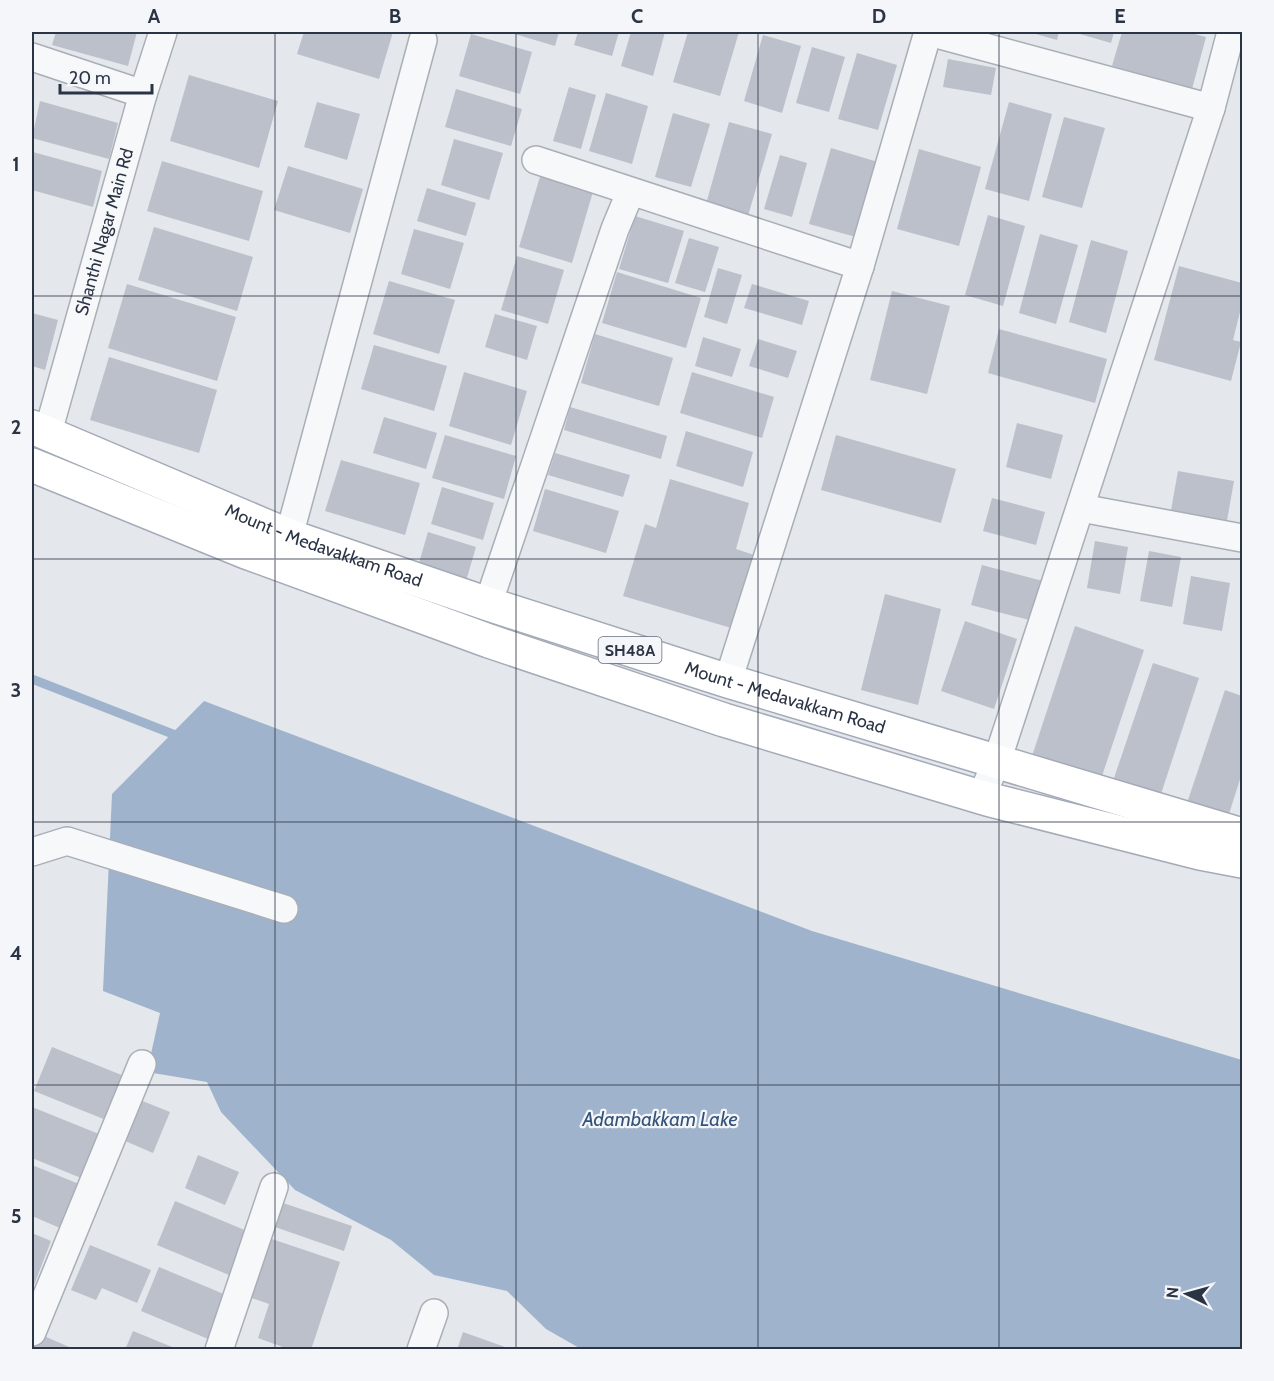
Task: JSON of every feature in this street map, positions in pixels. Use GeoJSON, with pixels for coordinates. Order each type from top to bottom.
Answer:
{"type":"FeatureCollection","features":[{"type":"Feature","properties":{"kind":"main road","name":"Mount - Medavakkam Road"},"geometry":{"type":"LineString","coordinates":[[40,429],[289,536],[488,604],[728,681],[1242,835]]}},
{"type":"Feature","properties":{"kind":"main road","name":"Mount - Medavakkam Road"},"geometry":{"type":"LineString","coordinates":[[32,465],[246,552],[489,641],[724,720],[981,797],[1200,853],[1242,861]]}},
{"type":"Feature","properties":{"kind":"street","name":"Shanthi Nagar Main Rd"},"geometry":{"type":"LineString","coordinates":[[40,429],[163,32]]}},
{"type":"Feature","properties":{"kind":"street"},"geometry":{"type":"LineString","coordinates":[[728,681],[860,266],[929,32],[1212,108]]}},
{"type":"Feature","properties":{"kind":"street"},"geometry":{"type":"LineString","coordinates":[[981,797],[997,761],[1212,108],[1231,32]]}},
{"type":"Feature","properties":{"kind":"street"},"geometry":{"type":"LineString","coordinates":[[289,536],[423,40]]}},
{"type":"Feature","properties":{"kind":"street"},"geometry":{"type":"LineString","coordinates":[[32,57],[143,94]]}},
{"type":"Feature","properties":{"kind":"street"},"geometry":{"type":"LineString","coordinates":[[536,160],[860,266]]}},
{"type":"Feature","properties":{"kind":"street"},"geometry":{"type":"LineString","coordinates":[[488,604],[615,229],[630,192]]}},
{"type":"Feature","properties":{"kind":"street"},"geometry":{"type":"LineString","coordinates":[[1081,508],[1242,538]]}},
{"type":"Feature","properties":{"kind":"street"},"geometry":{"type":"LineString","coordinates":[[32,852],[67,841],[284,909]]}},
{"type":"Feature","properties":{"kind":"street"},"geometry":{"type":"LineString","coordinates":[[32,1332],[142,1064]]}},
{"type":"Feature","properties":{"kind":"street"},"geometry":{"type":"LineString","coordinates":[[219,1350],[273,1187]]}},
{"type":"Feature","properties":{"kind":"street"},"geometry":{"type":"LineString","coordinates":[[421,1350],[434,1312]]}},
{"type":"Feature","properties":{"kind":"water","name":"Adambakkam Lake"},"geometry":{"type":"Polygon","coordinates":[[[204,701],[812,931],[1242,1060],[1242,1349],[581,1349],[546,1329],[507,1291],[434,1275],[391,1240],[295,1190],[221,1112],[207,1082],[147,1072],[160,1013],[103,991],[112,794],[204,701]]]}},
{"type":"Feature","properties":{"kind":"building"},"geometry":{"type":"Polygon","coordinates":[[[56,32],[137,32],[128,66],[52,45],[56,32]]]}},
{"type":"Feature","properties":{"kind":"building"},"geometry":{"type":"Polygon","coordinates":[[[304,32],[393,32],[379,79],[297,54],[304,32]]]}},
{"type":"Feature","properties":{"kind":"building"},"geometry":{"type":"Polygon","coordinates":[[[508,32],[559,32],[555,46],[508,32]]]}},
{"type":"Feature","properties":{"kind":"building"},"geometry":{"type":"Polygon","coordinates":[[[578,32],[619,32],[612,56],[574,45],[578,32]]]}},
{"type":"Feature","properties":{"kind":"building"},"geometry":{"type":"Polygon","coordinates":[[[631,32],[665,32],[653,76],[621,66],[631,32]]]}},
{"type":"Feature","properties":{"kind":"building"},"geometry":{"type":"Polygon","coordinates":[[[688,32],[739,32],[720,96],[673,82],[688,32]]]}},
{"type":"Feature","properties":{"kind":"building"},"geometry":{"type":"Polygon","coordinates":[[[1029,32],[1059,32],[1057,40],[1029,32]]]}},
{"type":"Feature","properties":{"kind":"building"},"geometry":{"type":"Polygon","coordinates":[[[1073,32],[1114,32],[1111,43],[1073,32]]]}},
{"type":"Feature","properties":{"kind":"building"},"geometry":{"type":"Polygon","coordinates":[[[1122,32],[1187,32],[1206,37],[1192,89],[1112,66],[1122,32]]]}},
{"type":"Feature","properties":{"kind":"building"},"geometry":{"type":"Polygon","coordinates":[[[471,34],[532,52],[520,94],[459,76],[471,34]]]}},
{"type":"Feature","properties":{"kind":"building"},"geometry":{"type":"Polygon","coordinates":[[[763,35],[801,46],[782,113],[744,101],[763,35]]]}},
{"type":"Feature","properties":{"kind":"building"},"geometry":{"type":"Polygon","coordinates":[[[812,47],[845,57],[829,112],[796,103],[812,47]]]}},
{"type":"Feature","properties":{"kind":"building"},"geometry":{"type":"Polygon","coordinates":[[[857,53],[897,65],[878,130],[838,119],[857,53]]]}},
{"type":"Feature","properties":{"kind":"building"},"geometry":{"type":"Polygon","coordinates":[[[948,59],[996,68],[991,95],[943,87],[948,59]]]}},
{"type":"Feature","properties":{"kind":"building"},"geometry":{"type":"Polygon","coordinates":[[[189,75],[278,101],[259,168],[170,141],[189,75]]]}},
{"type":"Feature","properties":{"kind":"building"},"geometry":{"type":"Polygon","coordinates":[[[569,87],[596,95],[581,149],[553,141],[569,87]]]}},
{"type":"Feature","properties":{"kind":"building"},"geometry":{"type":"Polygon","coordinates":[[[456,89],[522,109],[511,146],[445,127],[456,89]]]}},
{"type":"Feature","properties":{"kind":"building"},"geometry":{"type":"Polygon","coordinates":[[[606,93],[648,106],[632,164],[589,151],[606,93]]]}},
{"type":"Feature","properties":{"kind":"building"},"geometry":{"type":"Polygon","coordinates":[[[40,101],[118,123],[109,159],[32,138],[40,101]]]}},
{"type":"Feature","properties":{"kind":"building"},"geometry":{"type":"Polygon","coordinates":[[[317,102],[360,114],[347,160],[304,147],[317,102]]]}},
{"type":"Feature","properties":{"kind":"building"},"geometry":{"type":"Polygon","coordinates":[[[1009,102],[1052,114],[1029,201],[985,189],[1009,102]]]}},
{"type":"Feature","properties":{"kind":"building"},"geometry":{"type":"Polygon","coordinates":[[[673,113],[710,124],[691,187],[655,177],[673,113]]]}},
{"type":"Feature","properties":{"kind":"building"},"geometry":{"type":"Polygon","coordinates":[[[1064,117],[1105,128],[1082,208],[1042,197],[1064,117]]]}},
{"type":"Feature","properties":{"kind":"building"},"geometry":{"type":"Polygon","coordinates":[[[729,122],[772,134],[748,216],[706,204],[729,122]]]}},
{"type":"Feature","properties":{"kind":"building"},"geometry":{"type":"Polygon","coordinates":[[[454,139],[503,153],[489,200],[441,185],[454,139]]]}},
{"type":"Feature","properties":{"kind":"building"},"geometry":{"type":"Polygon","coordinates":[[[831,148],[878,162],[856,237],[809,224],[831,148]]]}},
{"type":"Feature","properties":{"kind":"building"},"geometry":{"type":"Polygon","coordinates":[[[919,149],[981,167],[959,246],[897,229],[919,149]]]}},
{"type":"Feature","properties":{"kind":"building"},"geometry":{"type":"Polygon","coordinates":[[[33,152],[102,171],[93,207],[32,190],[33,152]]]}},
{"type":"Feature","properties":{"kind":"building"},"geometry":{"type":"Polygon","coordinates":[[[780,155],[807,163],[792,217],[764,209],[780,155]]]}},
{"type":"Feature","properties":{"kind":"building"},"geometry":{"type":"Polygon","coordinates":[[[162,161],[263,191],[249,241],[147,211],[162,161]]]}},
{"type":"Feature","properties":{"kind":"building"},"geometry":{"type":"Polygon","coordinates":[[[288,166],[363,189],[350,233],[274,210],[288,166]]]}},
{"type":"Feature","properties":{"kind":"building"},"geometry":{"type":"Polygon","coordinates":[[[542,170],[595,185],[572,263],[519,247],[542,170]]]}},
{"type":"Feature","properties":{"kind":"building"},"geometry":{"type":"Polygon","coordinates":[[[427,188],[476,203],[466,236],[417,221],[427,188]]]}},
{"type":"Feature","properties":{"kind":"building"},"geometry":{"type":"Polygon","coordinates":[[[988,215],[1025,226],[1003,306],[965,295],[988,215]]]}},
{"type":"Feature","properties":{"kind":"building"},"geometry":{"type":"Polygon","coordinates":[[[635,216],[684,231],[668,283],[619,269],[635,216]]]}},
{"type":"Feature","properties":{"kind":"building"},"geometry":{"type":"Polygon","coordinates":[[[154,227],[253,257],[237,311],[138,280],[154,227]]]}},
{"type":"Feature","properties":{"kind":"building"},"geometry":{"type":"Polygon","coordinates":[[[414,229],[464,243],[450,289],[401,274],[414,229]]]}},
{"type":"Feature","properties":{"kind":"building"},"geometry":{"type":"Polygon","coordinates":[[[1040,234],[1078,245],[1056,324],[1019,313],[1040,234]]]}},
{"type":"Feature","properties":{"kind":"building"},"geometry":{"type":"Polygon","coordinates":[[[689,238],[719,247],[705,292],[675,283],[689,238]]]}},
{"type":"Feature","properties":{"kind":"building"},"geometry":{"type":"Polygon","coordinates":[[[1091,240],[1128,251],[1106,333],[1069,322],[1091,240]]]}},
{"type":"Feature","properties":{"kind":"building"},"geometry":{"type":"Polygon","coordinates":[[[517,256],[564,270],[548,324],[501,310],[517,256]]]}},
{"type":"Feature","properties":{"kind":"building"},"geometry":{"type":"Polygon","coordinates":[[[1179,266],[1242,283],[1242,304],[1233,340],[1241,342],[1231,381],[1154,360],[1179,266]]]}},
{"type":"Feature","properties":{"kind":"building"},"geometry":{"type":"Polygon","coordinates":[[[718,268],[742,275],[727,324],[704,317],[718,268]]]}},
{"type":"Feature","properties":{"kind":"building"},"geometry":{"type":"Polygon","coordinates":[[[617,272],[701,298],[686,348],[602,323],[617,272]]]}},
{"type":"Feature","properties":{"kind":"building"},"geometry":{"type":"Polygon","coordinates":[[[389,281],[455,300],[439,354],[373,334],[389,281]]]}},
{"type":"Feature","properties":{"kind":"building"},"geometry":{"type":"Polygon","coordinates":[[[127,284],[236,317],[217,381],[108,348],[127,284]]]}},
{"type":"Feature","properties":{"kind":"building"},"geometry":{"type":"Polygon","coordinates":[[[752,284],[809,301],[802,325],[744,308],[752,284]]]}},
{"type":"Feature","properties":{"kind":"building"},"geometry":{"type":"Polygon","coordinates":[[[892,291],[950,306],[927,394],[870,380],[892,291]]]}},
{"type":"Feature","properties":{"kind":"building"},"geometry":{"type":"Polygon","coordinates":[[[32,313],[58,320],[45,370],[32,366],[32,313]]]}},
{"type":"Feature","properties":{"kind":"building"},"geometry":{"type":"Polygon","coordinates":[[[495,314],[537,326],[527,360],[485,347],[495,314]]]}},
{"type":"Feature","properties":{"kind":"building"},"geometry":{"type":"Polygon","coordinates":[[[999,329],[1107,359],[1095,403],[988,373],[999,329]]]}},
{"type":"Feature","properties":{"kind":"building"},"geometry":{"type":"Polygon","coordinates":[[[595,334],[673,358],[659,406],[581,383],[595,334]]]}},
{"type":"Feature","properties":{"kind":"building"},"geometry":{"type":"Polygon","coordinates":[[[703,337],[741,349],[732,377],[695,366],[703,337]]]}},
{"type":"Feature","properties":{"kind":"building"},"geometry":{"type":"Polygon","coordinates":[[[758,339],[797,351],[788,378],[749,366],[758,339]]]}},
{"type":"Feature","properties":{"kind":"building"},"geometry":{"type":"Polygon","coordinates":[[[374,345],[447,366],[434,411],[361,389],[374,345]]]}},
{"type":"Feature","properties":{"kind":"building"},"geometry":{"type":"Polygon","coordinates":[[[109,357],[217,390],[199,453],[90,420],[109,357]]]}},
{"type":"Feature","properties":{"kind":"building"},"geometry":{"type":"Polygon","coordinates":[[[464,372],[527,391],[511,445],[449,426],[464,372]]]}},
{"type":"Feature","properties":{"kind":"building"},"geometry":{"type":"Polygon","coordinates":[[[692,372],[774,397],[762,438],[680,413],[692,372]]]}},
{"type":"Feature","properties":{"kind":"building"},"geometry":{"type":"Polygon","coordinates":[[[570,407],[667,436],[661,459],[564,430],[570,407]]]}},
{"type":"Feature","properties":{"kind":"building"},"geometry":{"type":"Polygon","coordinates":[[[384,417],[437,433],[426,469],[373,453],[384,417]]]}},
{"type":"Feature","properties":{"kind":"building"},"geometry":{"type":"Polygon","coordinates":[[[1017,423],[1063,435],[1051,479],[1006,467],[1017,423]]]}},
{"type":"Feature","properties":{"kind":"building"},"geometry":{"type":"Polygon","coordinates":[[[686,431],[753,452],[743,487],[676,466],[686,431]]]}},
{"type":"Feature","properties":{"kind":"building"},"geometry":{"type":"Polygon","coordinates":[[[445,435],[516,456],[504,499],[432,478],[445,435]]]}},
{"type":"Feature","properties":{"kind":"building"},"geometry":{"type":"Polygon","coordinates":[[[836,435],[956,469],[941,523],[821,490],[836,435]]]}},
{"type":"Feature","properties":{"kind":"building"},"geometry":{"type":"Polygon","coordinates":[[[555,453],[630,475],[623,497],[548,475],[555,453]]]}},
{"type":"Feature","properties":{"kind":"building"},"geometry":{"type":"Polygon","coordinates":[[[341,460],[420,483],[405,535],[325,511],[341,460]]]}},
{"type":"Feature","properties":{"kind":"building"},"geometry":{"type":"Polygon","coordinates":[[[1178,471],[1234,481],[1226,526],[1170,516],[1178,471]]]}},
{"type":"Feature","properties":{"kind":"building"},"geometry":{"type":"Polygon","coordinates":[[[670,479],[749,503],[736,549],[760,557],[738,630],[623,596],[645,524],[656,528],[670,479]]]}},
{"type":"Feature","properties":{"kind":"building"},"geometry":{"type":"Polygon","coordinates":[[[442,487],[494,503],[483,540],[431,524],[442,487]]]}},
{"type":"Feature","properties":{"kind":"building"},"geometry":{"type":"Polygon","coordinates":[[[545,489],[619,511],[606,553],[533,531],[545,489]]]}},
{"type":"Feature","properties":{"kind":"building"},"geometry":{"type":"Polygon","coordinates":[[[992,498],[1045,512],[1036,545],[983,531],[992,498]]]}},
{"type":"Feature","properties":{"kind":"building"},"geometry":{"type":"Polygon","coordinates":[[[428,532],[476,547],[464,588],[416,573],[428,532]]]}},
{"type":"Feature","properties":{"kind":"building"},"geometry":{"type":"Polygon","coordinates":[[[1095,541],[1128,547],[1120,594],[1087,588],[1095,541]]]}},
{"type":"Feature","properties":{"kind":"building"},"geometry":{"type":"Polygon","coordinates":[[[1149,551],[1181,557],[1172,607],[1140,601],[1149,551]]]}},
{"type":"Feature","properties":{"kind":"building"},"geometry":{"type":"Polygon","coordinates":[[[982,565],[1043,581],[1033,621],[971,605],[982,565]]]}},
{"type":"Feature","properties":{"kind":"building"},"geometry":{"type":"Polygon","coordinates":[[[1191,576],[1230,583],[1222,631],[1183,624],[1191,576]]]}},
{"type":"Feature","properties":{"kind":"building"},"geometry":{"type":"Polygon","coordinates":[[[885,594],[941,609],[918,705],[861,690],[885,594]]]}},
{"type":"Feature","properties":{"kind":"building"},"geometry":{"type":"Polygon","coordinates":[[[965,621],[1017,639],[994,709],[941,691],[965,621]]]}},
{"type":"Feature","properties":{"kind":"building"},"geometry":{"type":"Polygon","coordinates":[[[1075,626],[1144,650],[1101,779],[1032,756],[1075,626]]]}},
{"type":"Feature","properties":{"kind":"building"},"geometry":{"type":"Polygon","coordinates":[[[1153,663],[1199,678],[1160,797],[1113,781],[1153,663]]]}},
{"type":"Feature","properties":{"kind":"building"},"geometry":{"type":"Polygon","coordinates":[[[1225,690],[1242,696],[1242,773],[1228,817],[1187,803],[1225,690]]]}},
{"type":"Feature","properties":{"kind":"building"},"geometry":{"type":"Polygon","coordinates":[[[52,1047],[124,1076],[106,1120],[34,1091],[52,1047]]]}},
{"type":"Feature","properties":{"kind":"building"},"geometry":{"type":"Polygon","coordinates":[[[140,1100],[170,1112],[153,1153],[123,1140],[140,1100]]]}},
{"type":"Feature","properties":{"kind":"building"},"geometry":{"type":"Polygon","coordinates":[[[32,1107],[99,1134],[81,1178],[32,1158],[32,1107]]]}},
{"type":"Feature","properties":{"kind":"building"},"geometry":{"type":"Polygon","coordinates":[[[198,1155],[239,1172],[225,1205],[185,1188],[198,1155]]]}},
{"type":"Feature","properties":{"kind":"building"},"geometry":{"type":"Polygon","coordinates":[[[32,1165],[79,1184],[60,1228],[32,1216],[32,1165]]]}},
{"type":"Feature","properties":{"kind":"building"},"geometry":{"type":"Polygon","coordinates":[[[175,1201],[247,1231],[229,1275],[157,1245],[175,1201]]]}},
{"type":"Feature","properties":{"kind":"building"},"geometry":{"type":"Polygon","coordinates":[[[283,1203],[352,1226],[344,1251],[275,1227],[283,1203]]]}},
{"type":"Feature","properties":{"kind":"building"},"geometry":{"type":"Polygon","coordinates":[[[32,1233],[51,1241],[34,1285],[32,1284],[32,1233]]]}},
{"type":"Feature","properties":{"kind":"building"},"geometry":{"type":"Polygon","coordinates":[[[266,1237],[340,1262],[311,1350],[291,1350],[258,1338],[269,1304],[246,1296],[266,1237]]]}},
{"type":"Feature","properties":{"kind":"building"},"geometry":{"type":"Polygon","coordinates":[[[90,1245],[151,1270],[137,1303],[102,1288],[96,1300],[71,1290],[90,1245]]]}},
{"type":"Feature","properties":{"kind":"building"},"geometry":{"type":"Polygon","coordinates":[[[159,1267],[231,1297],[213,1341],[141,1311],[159,1267]]]}},
{"type":"Feature","properties":{"kind":"building"},"geometry":{"type":"Polygon","coordinates":[[[133,1331],[177,1349],[177,1350],[125,1350],[133,1331]]]}},
{"type":"Feature","properties":{"kind":"building"},"geometry":{"type":"Polygon","coordinates":[[[463,1332],[511,1349],[511,1350],[457,1350],[463,1332]]]}},
{"type":"Feature","properties":{"kind":"building"},"geometry":{"type":"Polygon","coordinates":[[[37,1333],[76,1350],[32,1350],[37,1333]]]}},
{"type":"Feature","properties":{"kind":"waterway"},"geometry":{"type":"LineString","coordinates":[[32,679],[183,738]]}}]}
